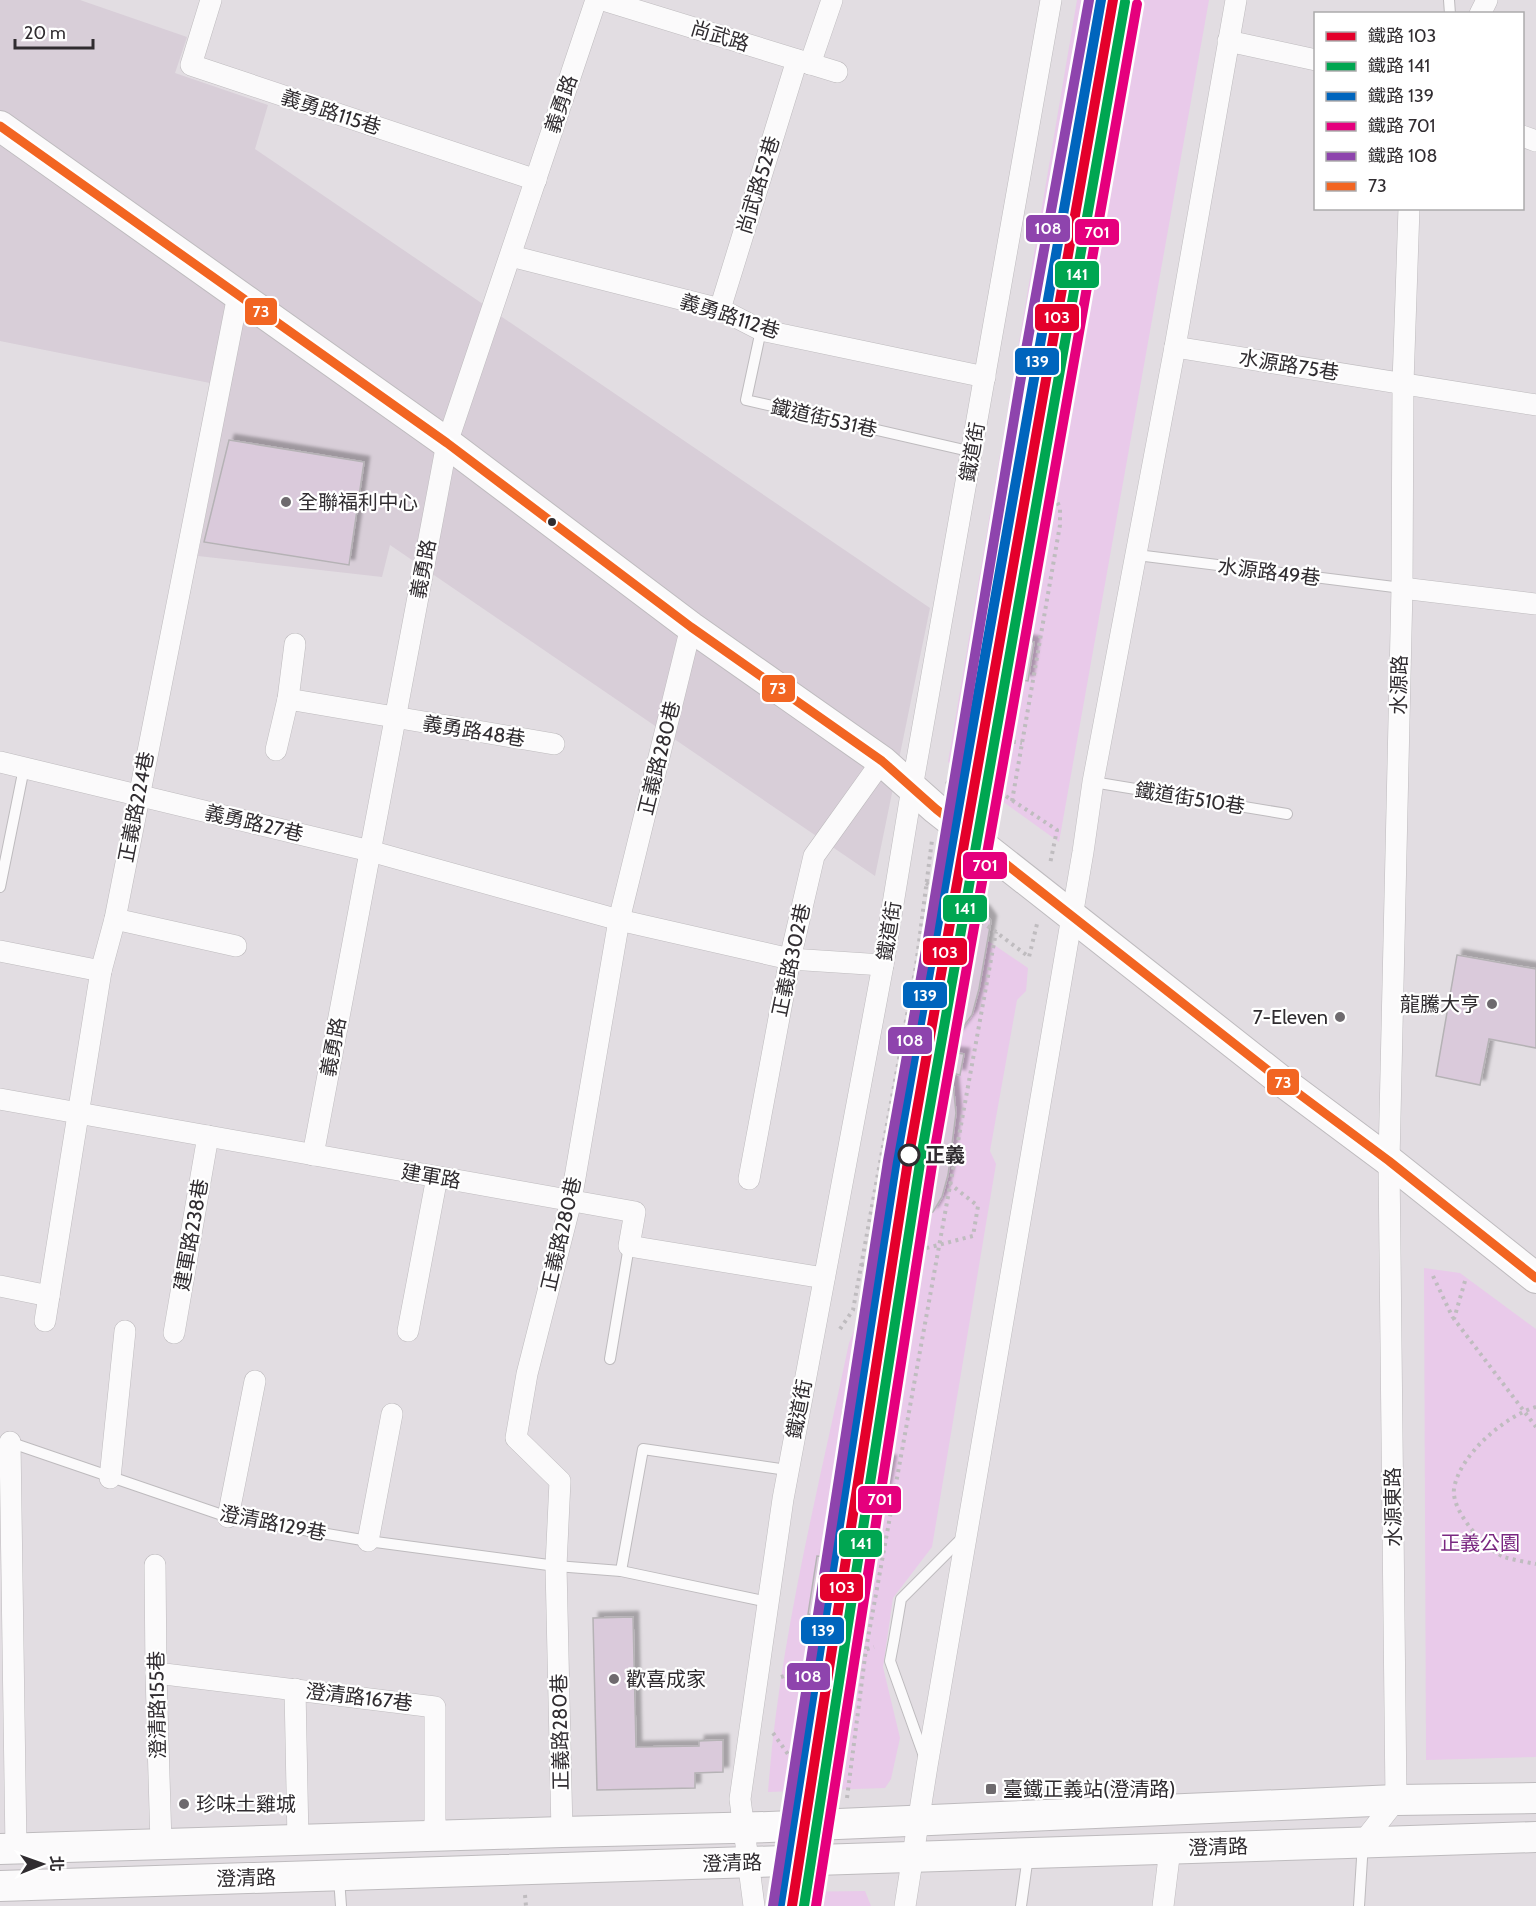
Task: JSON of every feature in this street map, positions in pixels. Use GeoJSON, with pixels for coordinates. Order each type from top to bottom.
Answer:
{"type":"FeatureCollection","features":[{"type":"Feature","properties":{"kind":"main road"},"geometry":{"type":"LineString","coordinates":[[0,126],[447,443],[691,627],[882,761],[936,809],[1536,1278]]}},
{"type":"Feature","properties":{"kind":"main road","name":"澄清路"},"geometry":{"type":"LineString","coordinates":[[5,1849],[744,1828],[1396,1800],[1536,1798]]}},
{"type":"Feature","properties":{"kind":"main road","name":"澄清路"},"geometry":{"type":"LineString","coordinates":[[5,1849],[744,1828]]}},
{"type":"Feature","properties":{"kind":"main road","name":"澄清路"},"geometry":{"type":"LineString","coordinates":[[0,1886],[1536,1837]]}},
{"type":"Feature","properties":{"kind":"street","name":"義勇路115巷"},"geometry":{"type":"LineString","coordinates":[[211,0],[191,65],[536,180]]}},
{"type":"Feature","properties":{"kind":"street","name":"義勇路"},"geometry":{"type":"LineString","coordinates":[[313,1155],[447,443],[596,0]]}},
{"type":"Feature","properties":{"kind":"street","name":"尚武路"},"geometry":{"type":"LineString","coordinates":[[603,0],[837,72]]}},
{"type":"Feature","properties":{"kind":"street","name":"尚武路52巷"},"geometry":{"type":"LineString","coordinates":[[720,309],[803,62],[832,0]]}},
{"type":"Feature","properties":{"kind":"street","name":"鐵道街"},"geometry":{"type":"LineString","coordinates":[[754,1906],[740,1799],[787,1470],[883,965],[1051,0]]}},
{"type":"Feature","properties":{"kind":"street"},"geometry":{"type":"LineString","coordinates":[[906,1906],[927,1766],[1093,782],[1137,555],[1236,0]]}},
{"type":"Feature","properties":{"kind":"street"},"geometry":{"type":"LineString","coordinates":[[1228,41],[1314,60]]}},
{"type":"Feature","properties":{"kind":"street","name":"水源路"},"geometry":{"type":"LineString","coordinates":[[1389,1161],[1402,588],[1403,383],[1409,210]]}},
{"type":"Feature","properties":{"kind":"street","name":"義勇路112巷"},"geometry":{"type":"LineString","coordinates":[[511,256],[720,309],[761,330],[985,377]]}},
{"type":"Feature","properties":{"kind":"street","name":"正義路224巷"},"geometry":{"type":"LineString","coordinates":[[45,1321],[101,971],[115,919],[237,295]]}},
{"type":"Feature","properties":{"kind":"street","name":"水源路75巷"},"geometry":{"type":"LineString","coordinates":[[1175,347],[1536,405]]}},
{"type":"Feature","properties":{"kind":"street"},"geometry":{"type":"LineString","coordinates":[[1402,588],[1536,604]]}},
{"type":"Feature","properties":{"kind":"street","name":"正義路280巷"},"geometry":{"type":"LineString","coordinates":[[562,1832],[556,1566],[560,1481],[516,1438],[527,1374],[571,1201],[619,920],[691,627]]}},
{"type":"Feature","properties":{"kind":"street"},"geometry":{"type":"LineString","coordinates":[[276,750],[288,699],[295,644]]}},
{"type":"Feature","properties":{"kind":"street","name":"義勇路48巷"},"geometry":{"type":"LineString","coordinates":[[288,699],[554,744]]}},
{"type":"Feature","properties":{"kind":"street","name":"正義路302巷"},"geometry":{"type":"LineString","coordinates":[[749,1179],[790,959],[814,856],[882,761]]}},
{"type":"Feature","properties":{"kind":"street","name":"義勇路27巷"},"geometry":{"type":"LineString","coordinates":[[0,762],[370,851],[619,920],[790,959],[883,965]]}},
{"type":"Feature","properties":{"kind":"street"},"geometry":{"type":"LineString","coordinates":[[115,919],[236,945]]}},
{"type":"Feature","properties":{"kind":"street"},"geometry":{"type":"LineString","coordinates":[[0,951],[101,971]]}},
{"type":"Feature","properties":{"kind":"street","name":"建軍路"},"geometry":{"type":"LineString","coordinates":[[0,1100],[634,1212],[629,1245]]}},
{"type":"Feature","properties":{"kind":"street","name":"建軍路238巷"},"geometry":{"type":"LineString","coordinates":[[174,1333],[208,1136]]}},
{"type":"Feature","properties":{"kind":"street","name":"水源東路"},"geometry":{"type":"LineString","coordinates":[[1389,1161],[1396,1800]]}},
{"type":"Feature","properties":{"kind":"street"},"geometry":{"type":"LineString","coordinates":[[408,1331],[437,1177]]}},
{"type":"Feature","properties":{"kind":"street"},"geometry":{"type":"LineString","coordinates":[[629,1245],[824,1278]]}},
{"type":"Feature","properties":{"kind":"street"},"geometry":{"type":"LineString","coordinates":[[0,1286],[49,1296]]}},
{"type":"Feature","properties":{"kind":"street"},"geometry":{"type":"LineString","coordinates":[[110,1478],[125,1331]]}},
{"type":"Feature","properties":{"kind":"street"},"geometry":{"type":"LineString","coordinates":[[228,1517],[255,1381]]}},
{"type":"Feature","properties":{"kind":"street"},"geometry":{"type":"LineString","coordinates":[[368,1540],[392,1414]]}},
{"type":"Feature","properties":{"kind":"street"},"geometry":{"type":"LineString","coordinates":[[5,1441],[8,1784],[5,1849]]}},
{"type":"Feature","properties":{"kind":"street","name":"澄清路155巷"},"geometry":{"type":"LineString","coordinates":[[155,1565],[161,1844]]}},
{"type":"Feature","properties":{"kind":"street","name":"澄清路167巷"},"geometry":{"type":"LineString","coordinates":[[156,1673],[435,1707],[435,1836]]}},
{"type":"Feature","properties":{"kind":"street"},"geometry":{"type":"LineString","coordinates":[[296,1689],[298,1840]]}},
{"type":"Feature","properties":{"kind":"street"},"geometry":{"type":"LineString","coordinates":[[1363,1842],[1396,1800]]}},
{"type":"Feature","properties":{"kind":"street"},"geometry":{"type":"LineString","coordinates":[[1163,1906],[1170,1849]]}},
{"type":"Feature","properties":{"kind":"lane","name":"鐵道街531巷"},"geometry":{"type":"LineString","coordinates":[[761,330],[746,400],[972,452]]}},
{"type":"Feature","properties":{"kind":"lane","name":"水源路49巷"},"geometry":{"type":"LineString","coordinates":[[1137,555],[1402,588]]}},
{"type":"Feature","properties":{"kind":"lane"},"geometry":{"type":"LineString","coordinates":[[0,887],[24,768]]}},
{"type":"Feature","properties":{"kind":"lane","name":"鐵道街510巷"},"geometry":{"type":"LineString","coordinates":[[1093,782],[1287,814]]}},
{"type":"Feature","properties":{"kind":"lane"},"geometry":{"type":"LineString","coordinates":[[609,1359],[629,1245]]}},
{"type":"Feature","properties":{"kind":"lane","name":"澄清路129巷"},"geometry":{"type":"LineString","coordinates":[[5,1441],[228,1517],[368,1540],[556,1566],[621,1571],[768,1602]]}},
{"type":"Feature","properties":{"kind":"lane"},"geometry":{"type":"LineString","coordinates":[[621,1571],[643,1449],[787,1470]]}},
{"type":"Feature","properties":{"kind":"lane"},"geometry":{"type":"LineString","coordinates":[[927,1766],[890,1661],[901,1599],[968,1532]]}},
{"type":"Feature","properties":{"kind":"lane"},"geometry":{"type":"LineString","coordinates":[[1359,1906],[1363,1842]]}},
{"type":"Feature","properties":{"kind":"lane"},"geometry":{"type":"LineString","coordinates":[[1021,1906],[1029,1853]]}},
{"type":"Feature","properties":{"kind":"lane"},"geometry":{"type":"LineString","coordinates":[[338,1875],[341,1906]]}},
{"type":"Feature","properties":{"kind":"path"},"geometry":{"type":"LineString","coordinates":[[1057,830],[956,763],[1005,490],[1034,490],[1037,483],[1114,0]]}},
{"type":"Feature","properties":{"kind":"path"},"geometry":{"type":"LineString","coordinates":[[1012,801],[1060,525],[1060,508],[1053,493]]}},
{"type":"Feature","properties":{"kind":"path"},"geometry":{"type":"LineString","coordinates":[[961,734],[1022,743]]}},
{"type":"Feature","properties":{"kind":"path"},"geometry":{"type":"LineString","coordinates":[[837,1333],[853,1310],[916,966],[926,884],[1029,957]]}},
{"type":"Feature","properties":{"kind":"path"},"geometry":{"type":"LineString","coordinates":[[889,1257],[929,1058],[954,903]]}},
{"type":"Feature","properties":{"kind":"path"},"geometry":{"type":"LineString","coordinates":[[847,1799],[866,1649],[996,932]]}},
{"type":"Feature","properties":{"kind":"path"},"geometry":{"type":"LineString","coordinates":[[929,1058],[950,1062]]}},
{"type":"Feature","properties":{"kind":"path"},"geometry":{"type":"LineString","coordinates":[[861,1265],[973,1236],[978,1206],[950,1184]]}},
{"type":"Feature","properties":{"kind":"path"},"geometry":{"type":"LineString","coordinates":[[1433,1276],[1454,1319],[1536,1427]]}},
{"type":"Feature","properties":{"kind":"path"},"geometry":{"type":"LineString","coordinates":[[1454,1319],[1465,1281]]}},
{"type":"Feature","properties":{"kind":"path"},"geometry":{"type":"LineString","coordinates":[[1536,1407],[1524,1411],[1488,1437],[1471,1455],[1460,1473],[1454,1491],[1460,1511],[1483,1543],[1503,1556],[1536,1564]]}},
{"type":"Feature","properties":{"kind":"path"},"geometry":{"type":"LineString","coordinates":[[775,1679],[894,1640]]}},
{"type":"Feature","properties":{"kind":"path"},"geometry":{"type":"LineString","coordinates":[[768,1725],[820,1800]]}},
{"type":"Feature","properties":{"kind":"path"},"geometry":{"type":"LineString","coordinates":[[838,1799],[858,1798]]}},
{"type":"Feature","properties":{"kind":"path"},"geometry":{"type":"LineString","coordinates":[[810,1800],[829,1799]]}},
{"type":"Feature","properties":{"kind":"path"},"geometry":{"type":"LineString","coordinates":[[784,1898],[796,1906]]}},
{"type":"Feature","properties":{"kind":"shaded area"},"geometry":{"type":"Polygon","coordinates":[[[0,0],[80,0],[187,37],[175,73],[268,105],[255,149],[930,608],[875,876],[390,545],[382,577],[198,556],[230,387],[0,341],[0,0]]]}},
{"type":"Feature","properties":{"kind":"green space"},"geometry":{"type":"Polygon","coordinates":[[[1077,0],[1209,0],[1059,842],[948,762],[1077,0]]]}},
{"type":"Feature","properties":{"kind":"green space"},"geometry":{"type":"Polygon","coordinates":[[[940,908],[1028,968],[1026,991],[1017,1000],[990,1151],[996,1164],[932,1547],[893,1598],[883,1667],[900,1738],[891,1779],[885,1788],[768,1792],[781,1679],[801,1566],[849,1343],[861,1314],[940,908]]]}},
{"type":"Feature","properties":{"kind":"green space","name":"正義公園"},"geometry":{"type":"Polygon","coordinates":[[[1424,1268],[1460,1273],[1536,1329],[1536,1757],[1426,1760],[1424,1268]]]}},
{"type":"Feature","properties":{"kind":"green space"},"geometry":{"type":"Polygon","coordinates":[[[865,1891],[871,1906],[770,1906],[771,1900],[784,1892],[865,1891]]]}},
{"type":"Feature","properties":{"kind":"building","name":"全聯福利中心"},"geometry":{"type":"Polygon","coordinates":[[[229,440],[364,462],[349,565],[204,542],[229,440]]]}},
{"type":"Feature","properties":{"kind":"building"},"geometry":{"type":"Polygon","coordinates":[[[1013,638],[1034,642],[1028,681],[1007,678],[1013,638]]]}},
{"type":"Feature","properties":{"kind":"building"},"geometry":{"type":"Polygon","coordinates":[[[982,676],[1010,681],[1005,712],[977,707],[982,676]]]}},
{"type":"Feature","properties":{"kind":"building"},"geometry":{"type":"Polygon","coordinates":[[[966,902],[984,911],[991,921],[972,1015],[957,1035],[946,1020],[945,1010],[951,957],[966,902]]]}},
{"type":"Feature","properties":{"kind":"building","name":"龍騰大亨"},"geometry":{"type":"Polygon","coordinates":[[[1457,955],[1536,969],[1536,1048],[1489,1039],[1480,1085],[1436,1076],[1457,955]]]}},
{"type":"Feature","properties":{"kind":"building"},"geometry":{"type":"Polygon","coordinates":[[[942,1051],[964,1054],[960,1075],[952,1073],[956,1113],[948,1175],[942,1197],[933,1212],[924,1215],[915,1214],[910,1204],[919,1121],[929,1093],[946,1072],[939,1064],[942,1051]]]}},
{"type":"Feature","properties":{"kind":"building"},"geometry":{"type":"Polygon","coordinates":[[[854,1345],[886,1351],[874,1421],[842,1415],[854,1345]]]}},
{"type":"Feature","properties":{"kind":"building"},"geometry":{"type":"Polygon","coordinates":[[[868,1457],[891,1461],[884,1498],[861,1494],[868,1457]]]}},
{"type":"Feature","properties":{"kind":"building"},"geometry":{"type":"Polygon","coordinates":[[[817,1556],[863,1562],[852,1620],[808,1614],[817,1556]]]}},
{"type":"Feature","properties":{"kind":"building","name":"歡喜成家"},"geometry":{"type":"Polygon","coordinates":[[[633,1617],[636,1747],[699,1746],[699,1741],[723,1740],[723,1772],[695,1773],[695,1788],[597,1790],[593,1618],[633,1617]]]}},
{"type":"Feature","properties":{"kind":"rail line","name":"108"},"geometry":{"type":"LineString","coordinates":[[773,1906],[888,1161],[928,939],[1020,383],[1089,0]]}},
{"type":"Feature","properties":{"kind":"rail line","name":"139"},"geometry":{"type":"LineString","coordinates":[[780,1904],[896,1159],[1101,0]]}},
{"type":"Feature","properties":{"kind":"rail line","name":"103"},"geometry":{"type":"LineString","coordinates":[[792,1906],[908,1161],[1113,0]]}},
{"type":"Feature","properties":{"kind":"rail line","name":"141"},"geometry":{"type":"LineString","coordinates":[[804,1906],[920,1163],[1125,2]]}},
{"type":"Feature","properties":{"kind":"rail line","name":"701"},"geometry":{"type":"LineString","coordinates":[[816,1906],[932,1165],[1137,4]]}},
{"type":"Feature","properties":{"kind":"transit line","name":"73"},"geometry":{"type":"LineString","coordinates":[[0,126],[447,443],[691,627],[882,761],[936,809],[1536,1278]]}},
{"type":"Feature","properties":{"kind":"place","name":"全聯福利中心"},"geometry":{"type":"Point","coordinates":[286,502]}},
{"type":"Feature","properties":{"kind":"place","name":"龍騰大亨"},"geometry":{"type":"Point","coordinates":[1492,1004]}},
{"type":"Feature","properties":{"kind":"place","name":"7-Eleven"},"geometry":{"type":"Point","coordinates":[1340,1017]}},
{"type":"Feature","properties":{"kind":"place","name":"正義"},"geometry":{"type":"Point","coordinates":[909,1155]}},
{"type":"Feature","properties":{"kind":"place","name":"歡喜成家"},"geometry":{"type":"Point","coordinates":[614,1679]}},
{"type":"Feature","properties":{"kind":"place","name":"臺鐵正義站(澄清路)"},"geometry":{"type":"Point","coordinates":[991,1789]}},
{"type":"Feature","properties":{"kind":"place","name":"珍味土雞城"},"geometry":{"type":"Point","coordinates":[184,1804]}}]}
